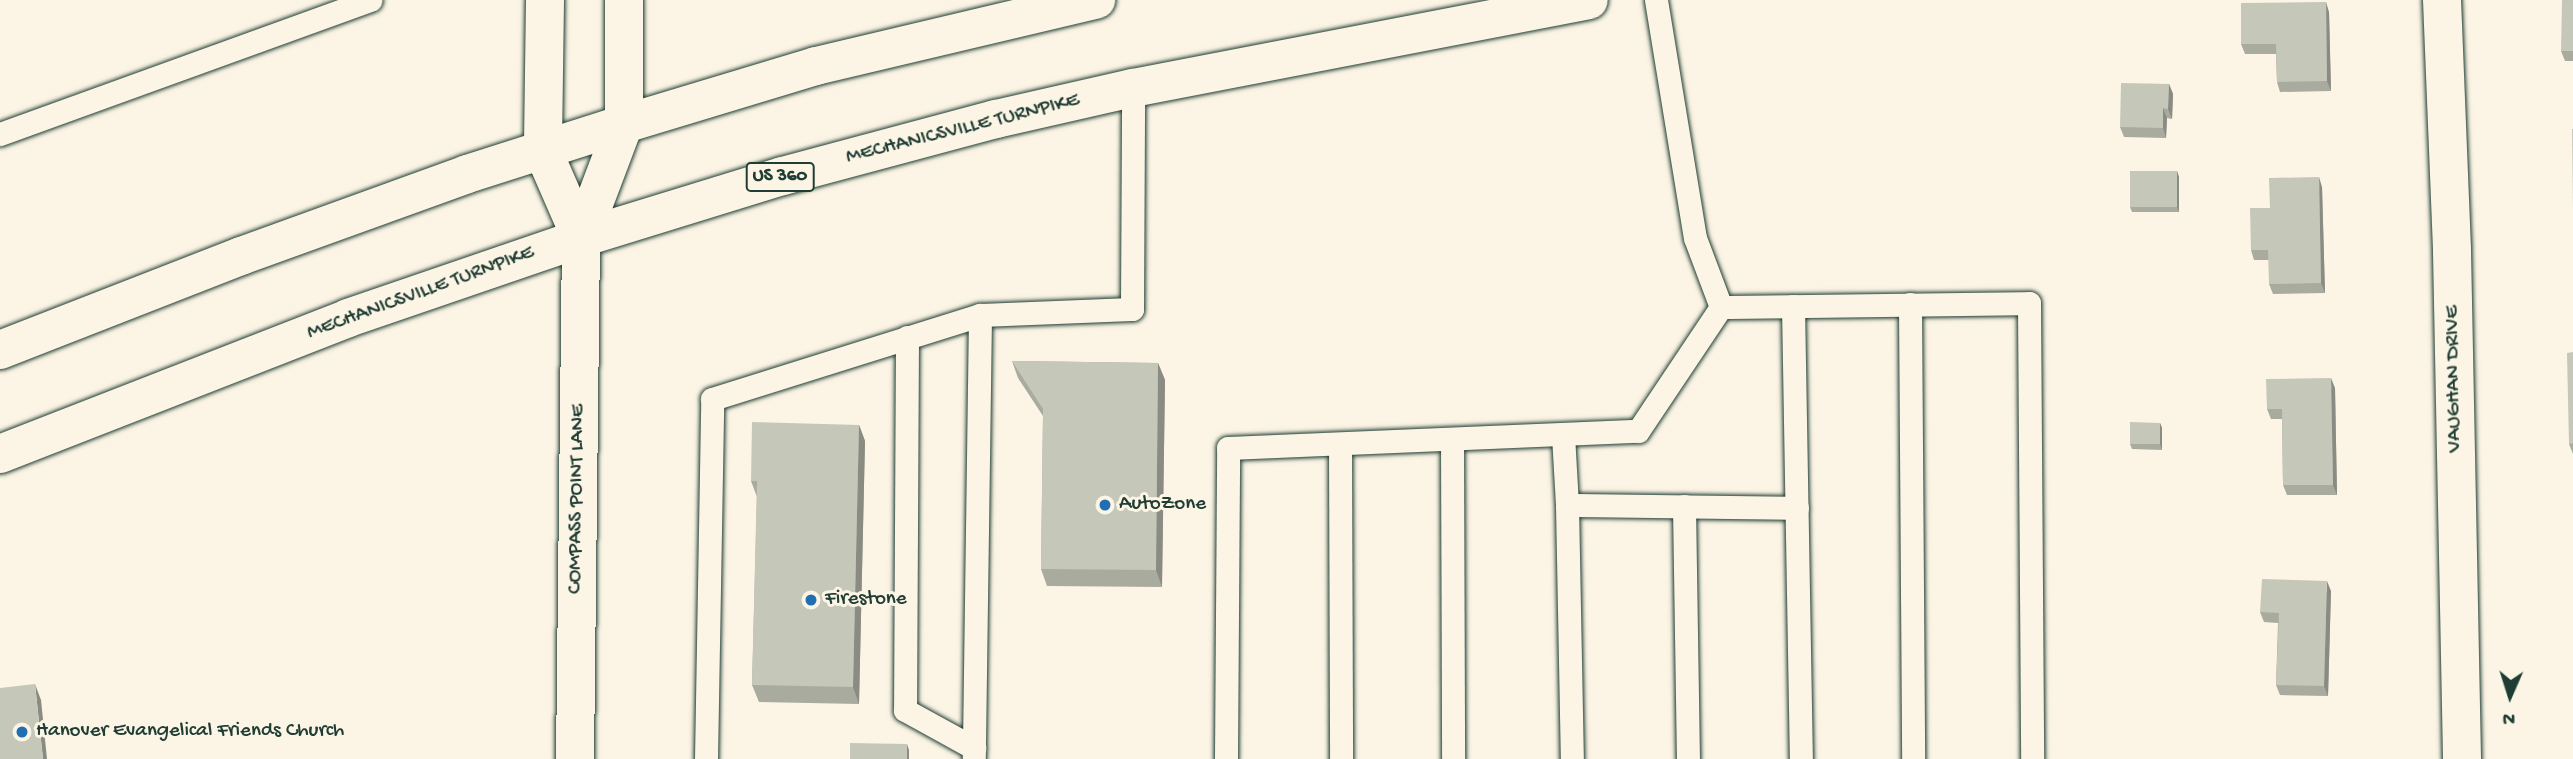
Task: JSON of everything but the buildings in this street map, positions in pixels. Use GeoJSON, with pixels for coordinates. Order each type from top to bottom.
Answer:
{"type":"FeatureCollection","features":[{"type":"Feature","properties":{"kind":"main road","name":"COMPASS POINT LANE"},"geometry":{"type":"LineString","coordinates":[[545,0],[543,151],[582,238]]}},
{"type":"Feature","properties":{"kind":"main road","name":"COMPASS POINT LANE"},"geometry":{"type":"LineString","coordinates":[[575,759],[582,238],[624,124],[624,0]]}},
{"type":"Feature","properties":{"kind":"main road"},"geometry":{"type":"LineString","coordinates":[[0,350],[241,256],[467,174],[816,66],[1096,0]]}},
{"type":"Feature","properties":{"kind":"main road","name":"MECHANICSVILLE TURNPIKE"},"geometry":{"type":"LineString","coordinates":[[0,454],[348,318],[582,238],[796,172],[996,119],[1133,88],[1589,0]]}},
{"type":"Feature","properties":{"kind":"main road","name":"VAUGHAN DRIVE"},"geometry":{"type":"LineString","coordinates":[[2442,0],[2452,251],[2462,759]]}},
{"type":"Feature","properties":{"kind":"lane"},"geometry":{"type":"LineString","coordinates":[[0,134],[371,0]]}},
{"type":"Feature","properties":{"kind":"lane"},"geometry":{"type":"LineString","coordinates":[[1656,0],[1695,238],[1721,307]]}},
{"type":"Feature","properties":{"kind":"lane"},"geometry":{"type":"LineString","coordinates":[[706,759],[712,399],[980,315],[1132,309],[1133,88]]}},
{"type":"Feature","properties":{"kind":"lane"},"geometry":{"type":"LineString","coordinates":[[1721,307],[2028,303],[2032,759]]}},
{"type":"Feature","properties":{"kind":"lane"},"geometry":{"type":"LineString","coordinates":[[1910,304],[1913,759]]}},
{"type":"Feature","properties":{"kind":"lane"},"geometry":{"type":"LineString","coordinates":[[1793,306],[1801,759]]}},
{"type":"Feature","properties":{"kind":"lane"},"geometry":{"type":"LineString","coordinates":[[1226,759],[1227,449],[1638,431],[1721,307]]}},
{"type":"Feature","properties":{"kind":"lane"},"geometry":{"type":"LineString","coordinates":[[974,754],[980,315]]}},
{"type":"Feature","properties":{"kind":"lane"},"geometry":{"type":"LineString","coordinates":[[907,337],[905,710],[974,754]]}},
{"type":"Feature","properties":{"kind":"lane"},"geometry":{"type":"LineString","coordinates":[[1563,435],[1572,759]]}},
{"type":"Feature","properties":{"kind":"lane"},"geometry":{"type":"LineString","coordinates":[[1452,439],[1453,759]]}},
{"type":"Feature","properties":{"kind":"lane"},"geometry":{"type":"LineString","coordinates":[[1340,444],[1341,759]]}},
{"type":"Feature","properties":{"kind":"lane"},"geometry":{"type":"LineString","coordinates":[[1567,505],[1797,508]]}},
{"type":"Feature","properties":{"kind":"lane"},"geometry":{"type":"LineString","coordinates":[[1684,506],[1688,759]]}},
{"type":"Feature","properties":{"kind":"place","name":"AutoZone"},"geometry":{"type":"Point","coordinates":[1105,505]}},
{"type":"Feature","properties":{"kind":"place","name":"Firestone"},"geometry":{"type":"Point","coordinates":[811,600]}},
{"type":"Feature","properties":{"kind":"place","name":"Hanover Evangelical Friends Church"},"geometry":{"type":"Point","coordinates":[22,732]}}]}
